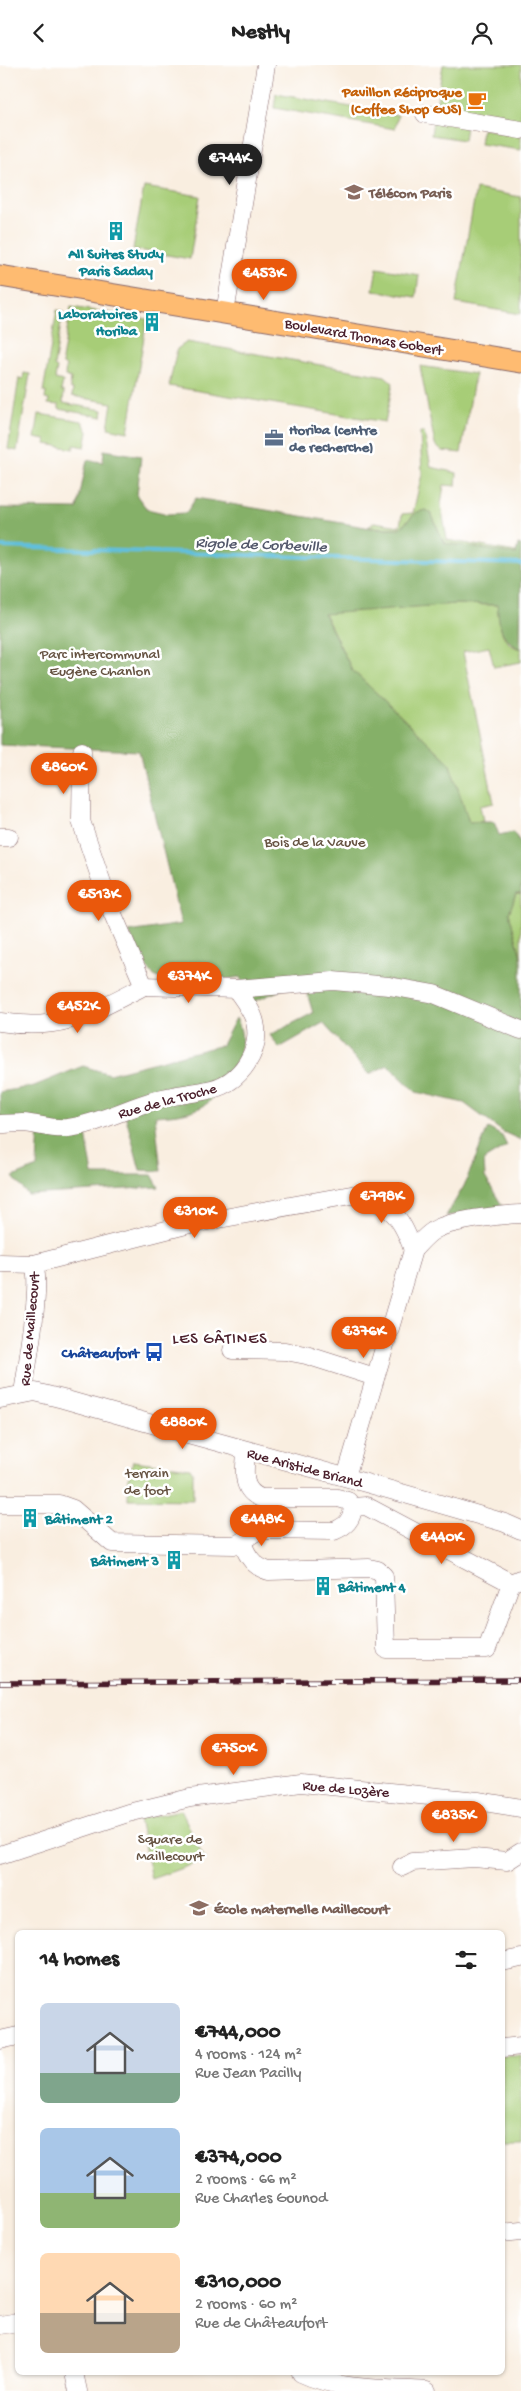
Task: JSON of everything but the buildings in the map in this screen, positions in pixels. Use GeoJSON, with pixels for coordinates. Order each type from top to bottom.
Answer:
{"type":"FeatureCollection","features":[{"type":"Feature","properties":{"kind":"main road","name":"Boulevard Thomas Gobert"},"geometry":{"type":"LineString","coordinates":[[0,276],[521,362]]}},
{"type":"Feature","properties":{"kind":"street"},"geometry":{"type":"LineString","coordinates":[[225,313],[266,65]]}},
{"type":"Feature","properties":{"kind":"street"},"geometry":{"type":"LineString","coordinates":[[424,114],[521,130]]}},
{"type":"Feature","properties":{"kind":"street"},"geometry":{"type":"LineString","coordinates":[[82,751],[81,821],[112,912],[144,985]]}},
{"type":"Feature","properties":{"kind":"street"},"geometry":{"type":"LineString","coordinates":[[0,1022],[23,1026],[53,1025],[86,1015],[144,985],[236,989],[333,981],[389,986],[434,994],[521,1030]]}},
{"type":"Feature","properties":{"kind":"street","name":"Rue de la Troche"},"geometry":{"type":"LineString","coordinates":[[0,1124],[24,1123],[67,1128],[86,1124],[159,1099],[213,1089],[227,1084],[238,1076],[248,1062],[256,1035],[255,1022],[251,1012],[236,989]]}},
{"type":"Feature","properties":{"kind":"street"},"geometry":{"type":"LineString","coordinates":[[0,1263],[34,1264],[186,1225],[351,1195],[370,1198],[384,1205],[398,1216],[406,1229],[413,1250]]}},
{"type":"Feature","properties":{"kind":"street"},"geometry":{"type":"LineString","coordinates":[[346,1477],[413,1250],[432,1231],[443,1226],[505,1215],[521,1215]]}},
{"type":"Feature","properties":{"kind":"street","name":"Rue de Maillecourt"},"geometry":{"type":"LineString","coordinates":[[23,1393],[37,1271],[34,1264]]}},
{"type":"Feature","properties":{"kind":"street"},"geometry":{"type":"LineString","coordinates":[[232,1350],[285,1351],[375,1377]]}},
{"type":"Feature","properties":{"kind":"street","name":"Rue Aristide Briand"},"geometry":{"type":"LineString","coordinates":[[0,1399],[35,1392],[63,1399],[246,1451],[346,1477],[496,1520],[521,1530]]}},
{"type":"Feature","properties":{"kind":"street"},"geometry":{"type":"LineString","coordinates":[[0,1504],[59,1504],[73,1509],[112,1543],[234,1545],[242,1543],[250,1534],[260,1530],[334,1531],[345,1526],[352,1516],[353,1507],[348,1501],[338,1498],[261,1498],[252,1495],[247,1489],[245,1477],[246,1451]]}},
{"type":"Feature","properties":{"kind":"street"},"geometry":{"type":"LineString","coordinates":[[242,1543],[246,1554],[258,1568],[269,1571],[369,1567],[378,1570],[384,1576],[386,1649],[487,1649],[516,1581],[366,1506],[353,1507]]}},
{"type":"Feature","properties":{"kind":"street","name":"Rue de Lozère"},"geometry":{"type":"LineString","coordinates":[[0,1855],[128,1813],[190,1798],[301,1783],[478,1801],[521,1808]]}},
{"type":"Feature","properties":{"kind":"street"},"geometry":{"type":"LineString","coordinates":[[402,1867],[412,1861],[474,1858],[507,1861],[521,1852]]}},
{"type":"Feature","properties":{"kind":"street"},"geometry":{"type":"LineString","coordinates":[[505,1961],[521,1958]]}},
{"type":"Feature","properties":{"kind":"street"},"geometry":{"type":"LineString","coordinates":[[0,2040],[15,2037]]}},
{"type":"Feature","properties":{"kind":"street"},"geometry":{"type":"LineString","coordinates":[[505,2048],[521,2046]]}},
{"type":"Feature","properties":{"kind":"street"},"geometry":{"type":"LineString","coordinates":[[505,2233],[521,2231]]}},
{"type":"Feature","properties":{"kind":"street"},"geometry":{"type":"LineString","coordinates":[[0,2325],[15,2322]]}},
{"type":"Feature","properties":{"kind":"street"},"geometry":{"type":"LineString","coordinates":[[74,2375],[78,2391]]}},
{"type":"Feature","properties":{"kind":"street"},"geometry":{"type":"LineString","coordinates":[[305,2375],[336,2385],[427,2391]]}},
{"type":"Feature","properties":{"kind":"green space"},"geometry":{"type":"Polygon","coordinates":[[[443,65],[521,65],[521,120],[436,106],[443,65]]]}},
{"type":"Feature","properties":{"kind":"green space"},"geometry":{"type":"Polygon","coordinates":[[[276,94],[398,115],[395,129],[274,108],[276,94]]]}},
{"type":"Feature","properties":{"kind":"green space"},"geometry":{"type":"Polygon","coordinates":[[[433,120],[466,126],[464,140],[431,135],[433,120]]]}},
{"type":"Feature","properties":{"kind":"green space"},"geometry":{"type":"Polygon","coordinates":[[[482,129],[521,135],[521,150],[480,144],[482,129]]]}},
{"type":"Feature","properties":{"kind":"green space"},"geometry":{"type":"Polygon","coordinates":[[[144,187],[200,196],[190,259],[133,249],[144,187]]]}},
{"type":"Feature","properties":{"kind":"green space"},"geometry":{"type":"Polygon","coordinates":[[[476,189],[521,197],[521,314],[456,303],[476,189]]]}},
{"type":"Feature","properties":{"kind":"green space"},"geometry":{"type":"Polygon","coordinates":[[[377,268],[419,275],[416,297],[373,290],[377,268]]]}},
{"type":"Feature","properties":{"kind":"green space"},"geometry":{"type":"Polygon","coordinates":[[[71,307],[147,319],[128,432],[108,428],[112,403],[72,396],[73,389],[70,388],[71,378],[65,376],[66,366],[62,360],[71,307]]]}},
{"type":"Feature","properties":{"kind":"green space"},"geometry":{"type":"Polygon","coordinates":[[[57,310],[63,311],[54,366],[57,368],[55,379],[63,381],[61,391],[64,392],[63,403],[103,410],[102,417],[59,409],[59,405],[48,404],[49,400],[45,399],[46,392],[43,392],[57,310]]]}},
{"type":"Feature","properties":{"kind":"green space"},"geometry":{"type":"Polygon","coordinates":[[[187,342],[385,376],[393,383],[385,422],[169,386],[177,349],[187,342]]]}},
{"type":"Feature","properties":{"kind":"green space"},"geometry":{"type":"Polygon","coordinates":[[[420,366],[475,374],[461,453],[442,451],[435,445],[420,366]]]}},
{"type":"Feature","properties":{"kind":"green space"},"geometry":{"type":"Polygon","coordinates":[[[24,373],[30,374],[17,451],[8,449],[19,378],[23,379],[24,373]]]}},
{"type":"Feature","properties":{"kind":"green space"},"geometry":{"type":"Polygon","coordinates":[[[39,414],[82,421],[88,432],[85,447],[74,445],[74,449],[46,444],[46,440],[35,438],[39,414]]]}},
{"type":"Feature","properties":{"kind":"green space"},"geometry":{"type":"Polygon","coordinates":[[[420,432],[424,432],[431,467],[457,473],[456,486],[444,485],[441,505],[447,540],[516,552],[516,554],[444,543],[431,513],[417,512],[400,528],[368,527],[374,522],[400,526],[402,514],[413,513],[422,474],[420,432]]]}},
{"type":"Feature","properties":{"kind":"green space","name":"Bois de la Vauve"},"geometry":{"type":"Polygon","coordinates":[[[104,450],[141,456],[137,496],[147,509],[168,514],[186,513],[196,498],[371,528],[400,528],[417,512],[426,510],[431,513],[444,543],[516,554],[518,544],[521,545],[520,649],[504,636],[497,605],[455,604],[324,614],[352,670],[449,762],[469,822],[494,822],[499,835],[513,832],[521,843],[521,894],[516,894],[509,913],[521,957],[521,1140],[503,1132],[464,1103],[416,1092],[388,1065],[369,1074],[323,1023],[279,1048],[270,1035],[313,1013],[306,990],[285,988],[251,1003],[240,977],[221,980],[164,981],[154,976],[145,965],[129,932],[181,924],[139,751],[0,745],[0,508],[77,509],[87,460],[103,462],[104,450]]]}},
{"type":"Feature","properties":{"kind":"green space"},"geometry":{"type":"Polygon","coordinates":[[[455,604],[498,605],[500,626],[505,638],[514,647],[521,649],[521,662],[494,667],[489,647],[463,652],[494,803],[480,806],[483,821],[469,822],[449,762],[352,670],[324,613],[455,604]]]}},
{"type":"Feature","properties":{"kind":"green space"},"geometry":{"type":"Polygon","coordinates":[[[516,894],[521,894],[521,957],[509,913],[516,894]]]}},
{"type":"Feature","properties":{"kind":"green space"},"geometry":{"type":"Polygon","coordinates":[[[236,1018],[242,1040],[239,1056],[232,1070],[218,1083],[210,1101],[191,1111],[155,1116],[161,1171],[140,1170],[125,1114],[85,1128],[93,1175],[152,1175],[159,1187],[28,1195],[13,1177],[37,1167],[39,1125],[0,1124],[0,1092],[34,1086],[83,1066],[109,1074],[222,1045],[236,1018]]]}},
{"type":"Feature","properties":{"kind":"green space"},"geometry":{"type":"Polygon","coordinates":[[[488,1128],[502,1136],[507,1146],[484,1160],[485,1177],[504,1209],[446,1216],[464,1186],[488,1128]]]}},
{"type":"Feature","properties":{"kind":"green space","name":"terrain de foot"},"geometry":{"type":"Polygon","coordinates":[[[133,1461],[190,1468],[193,1473],[193,1500],[128,1499],[129,1475],[133,1461]]]}},
{"type":"Feature","properties":{"kind":"green space","name":"Square de Maillecourt"},"geometry":{"type":"Polygon","coordinates":[[[181,1810],[205,1860],[151,1879],[139,1819],[181,1810]]]}},
{"type":"Feature","properties":{"kind":"green space"},"geometry":{"type":"Polygon","coordinates":[[[505,2056],[521,2056],[521,2141],[505,2141],[505,2056]]]}},
{"type":"Feature","properties":{"kind":"waterway","name":"Rigole de Corbeville"},"geometry":{"type":"LineString","coordinates":[[0,547],[521,564]]}},
{"type":"Feature","properties":{"kind":"railway"},"geometry":{"type":"LineString","coordinates":[[0,1683],[521,1680]]}},
{"type":"Feature","properties":{"kind":"place","name":"Pavillon Réciproque (Coffee Shop GUS)"},"geometry":{"type":"Point","coordinates":[477,100]}},
{"type":"Feature","properties":{"kind":"place","name":"Télécom Paris"},"geometry":{"type":"Point","coordinates":[354,192]}},
{"type":"Feature","properties":{"kind":"place","name":"All Suites Study Paris Saclay"},"geometry":{"type":"Point","coordinates":[116,231]}},
{"type":"Feature","properties":{"kind":"place","name":"Laboratoires Horiba"},"geometry":{"type":"Point","coordinates":[152,322]}},
{"type":"Feature","properties":{"kind":"place","name":"Horiba (centre de recherche)"},"geometry":{"type":"Point","coordinates":[274,438]}},
{"type":"Feature","properties":{"kind":"place","name":"Châteaufort"},"geometry":{"type":"Point","coordinates":[154,1352]}},
{"type":"Feature","properties":{"kind":"place","name":"Bâtiment 2"},"geometry":{"type":"Point","coordinates":[30,1518]}},
{"type":"Feature","properties":{"kind":"place","name":"Bâtiment 3"},"geometry":{"type":"Point","coordinates":[174,1560]}},
{"type":"Feature","properties":{"kind":"place","name":"Bâtiment 4"},"geometry":{"type":"Point","coordinates":[323,1586]}},
{"type":"Feature","properties":{"kind":"place","name":"École maternelle Maillecourt"},"geometry":{"type":"Point","coordinates":[199,1908]}},
{"type":"Feature","properties":{"kind":"district","name":"LES GÂTINES"},"geometry":{"type":"Point","coordinates":[220,1337]}},
{"type":"Feature","properties":{"kind":"park label","name":"Parc intercommunal Eugène Chanlon"},"geometry":{"type":"Point","coordinates":[100,662]}}]}
